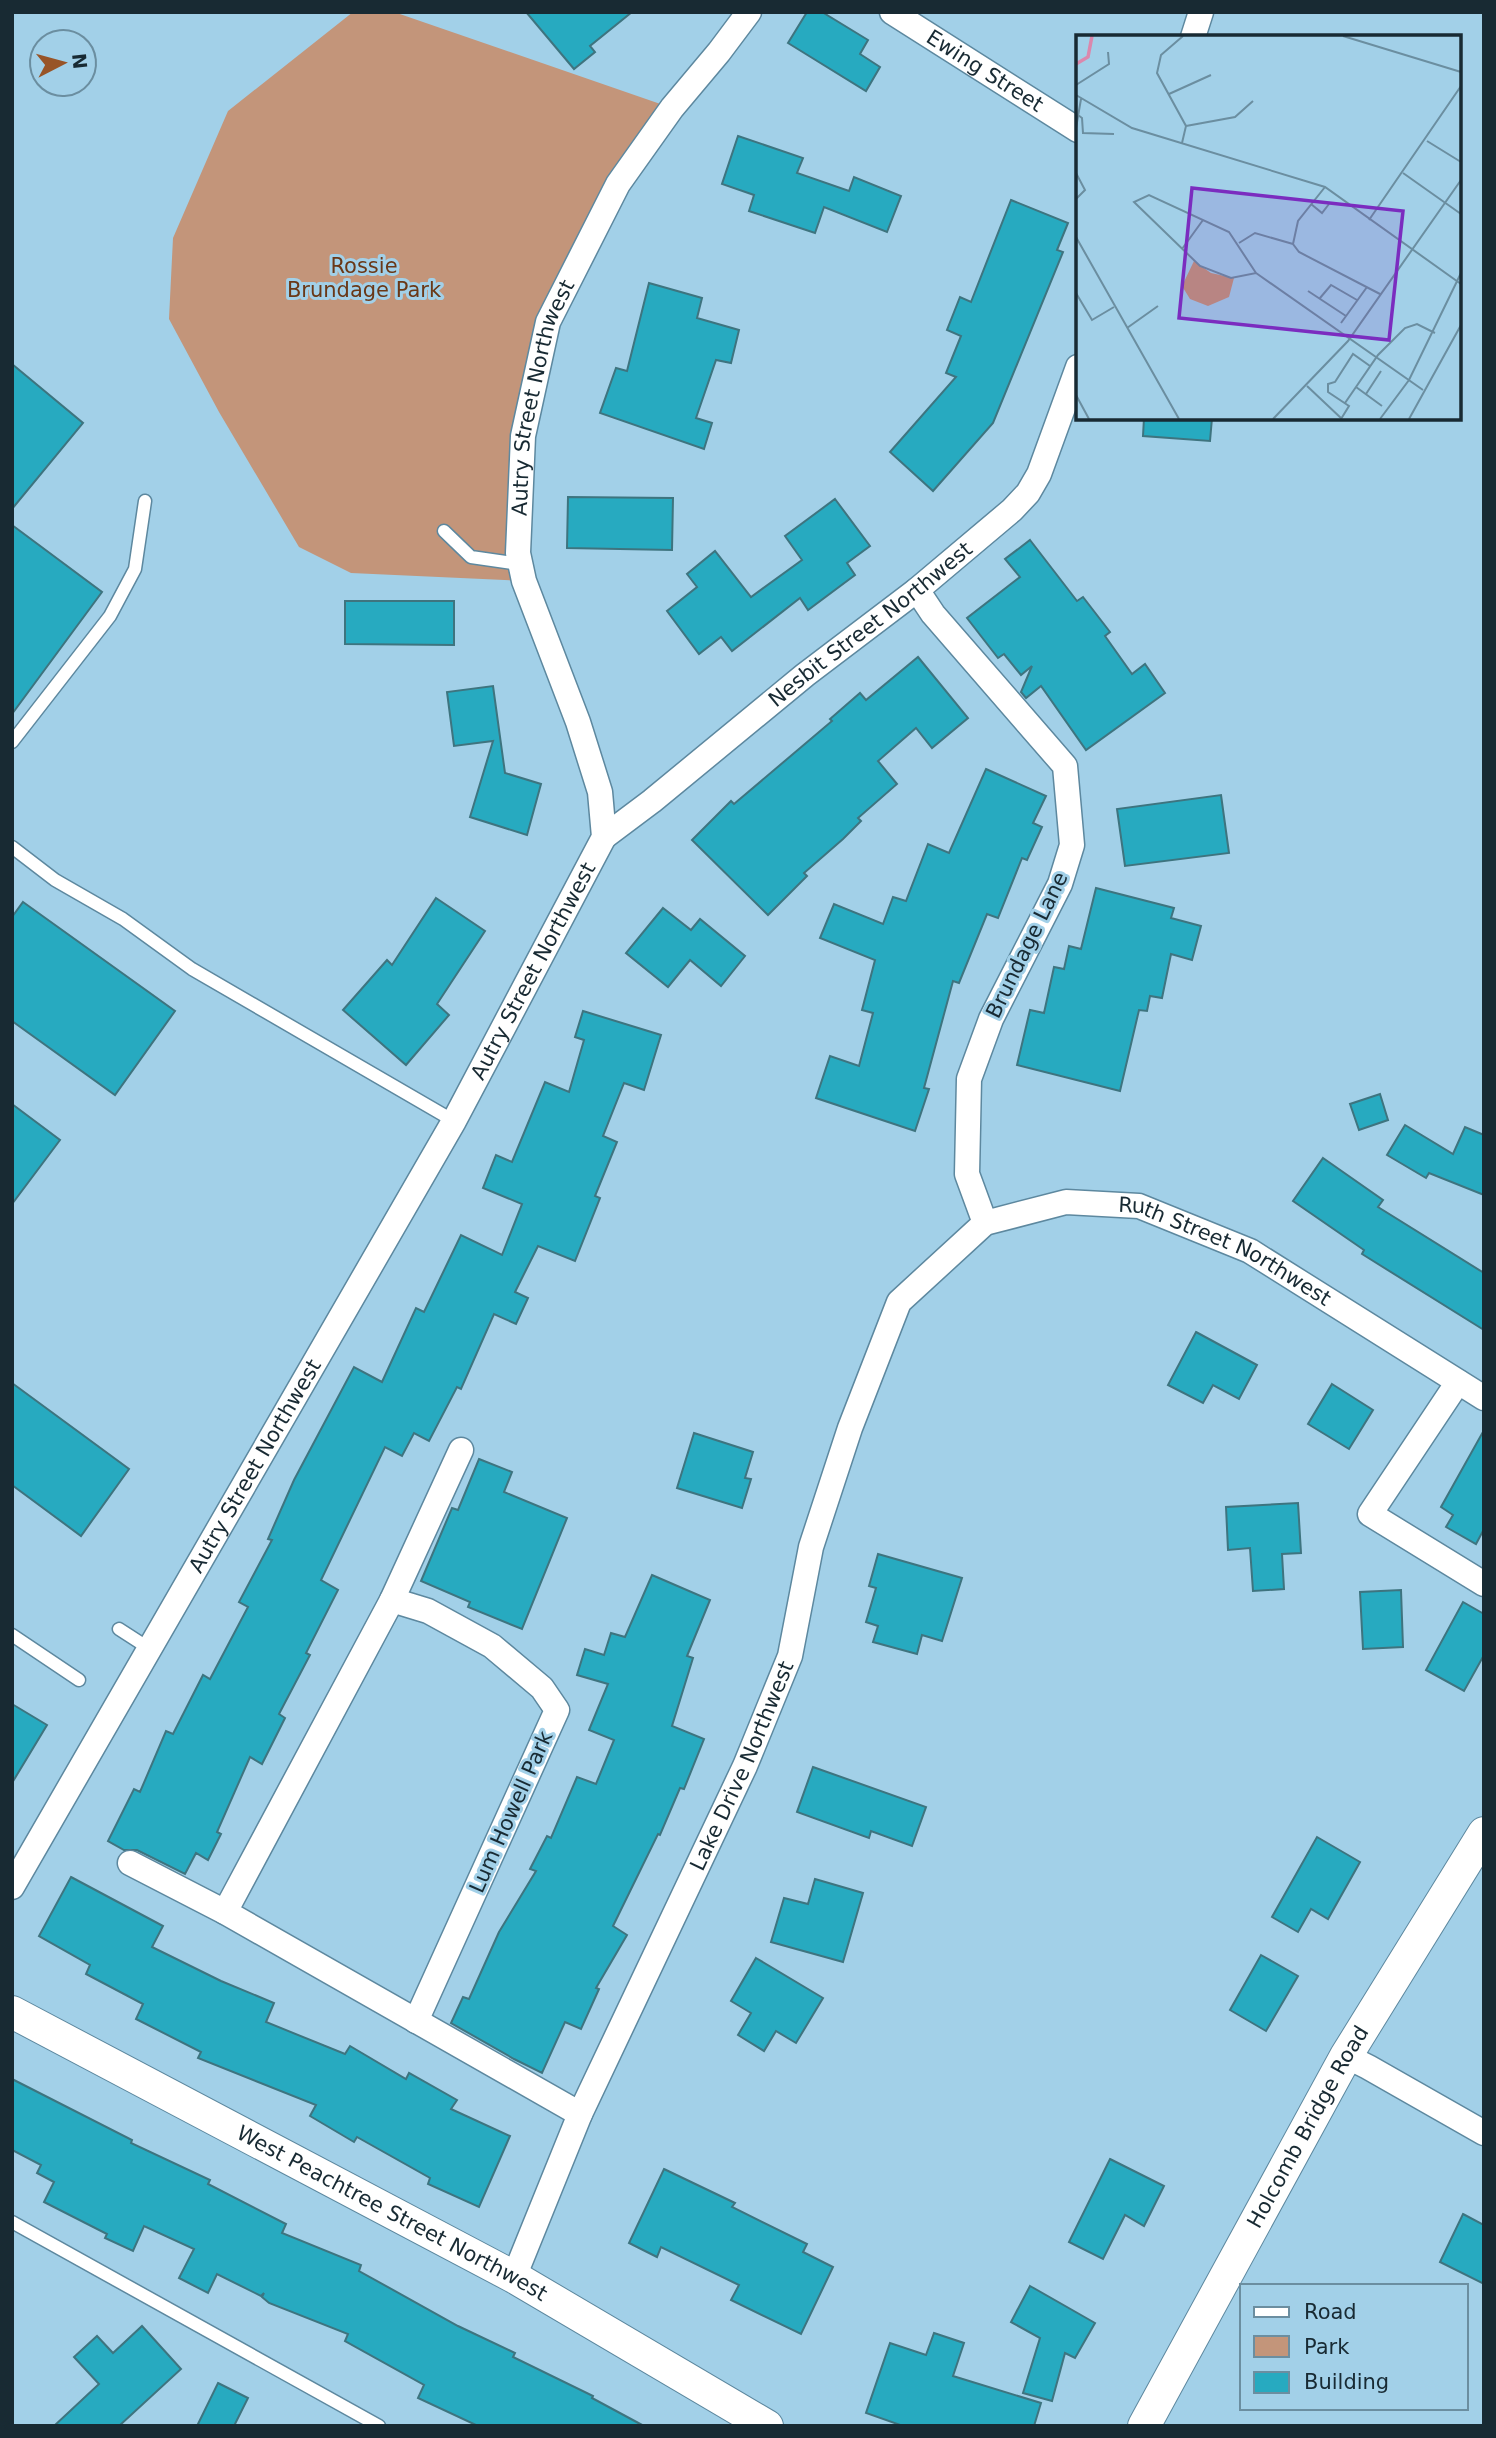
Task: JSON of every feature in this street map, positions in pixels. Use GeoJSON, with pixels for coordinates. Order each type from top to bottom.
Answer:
{"type":"FeatureCollection","features":[{"type":"Feature","properties":{"kind":"street","name":"Autry Street Northwest"},"geometry":{"type":"LineString","coordinates":[[12,1887],[454,1121],[604,837],[600,792],[578,722],[524,581],[520,564],[518,553],[523,436],[548,322],[618,184],[672,108],[749,12]]}},
{"type":"Feature","properties":{"kind":"street","name":"Ewing Street"},"geometry":{"type":"LineString","coordinates":[[892,12],[1076,129]]}},
{"type":"Feature","properties":{"kind":"street"},"geometry":{"type":"LineString","coordinates":[[1194,35],[1201,12]]}},
{"type":"Feature","properties":{"kind":"street","name":"Nesbit Street Northwest"},"geometry":{"type":"LineString","coordinates":[[604,837],[917,590],[1028,493],[1039,474],[1076,372]]}},
{"type":"Feature","properties":{"kind":"street","name":"Brundage Lane"},"geometry":{"type":"LineString","coordinates":[[917,590],[933,614],[1065,766],[1072,845],[1060,884],[991,1019],[969,1079],[967,1174],[985,1223]]}},
{"type":"Feature","properties":{"kind":"street","name":"Ruth Street Northwest"},"geometry":{"type":"LineString","coordinates":[[950,1255],[985,1223],[1066,1202],[1139,1206],[1250,1251],[1484,1398]]}},
{"type":"Feature","properties":{"kind":"street","name":"Lake Drive Northwest"},"geometry":{"type":"LineString","coordinates":[[513,2277],[580,2114],[745,1766],[790,1656],[811,1547],[850,1428],[899,1302],[950,1255]]}},
{"type":"Feature","properties":{"kind":"street"},"geometry":{"type":"LineString","coordinates":[[1458,1382],[1370,1514],[1484,1584]]}},
{"type":"Feature","properties":{"kind":"street"},"geometry":{"type":"LineString","coordinates":[[225,1912],[392,1600],[461,1450]]}},
{"type":"Feature","properties":{"kind":"street","name":"Lum Howell Park"},"geometry":{"type":"LineString","coordinates":[[392,1600],[428,1611],[492,1646],[542,1688],[557,1710],[416,2021]]}},
{"type":"Feature","properties":{"kind":"street","name":"Holcomb Bridge Road"},"geometry":{"type":"LineString","coordinates":[[1144,2426],[1346,2056],[1484,1833]]}},
{"type":"Feature","properties":{"kind":"street"},"geometry":{"type":"LineString","coordinates":[[130,1863],[225,1912],[580,2114]]}},
{"type":"Feature","properties":{"kind":"street","name":"West Peachtree Street Northwest"},"geometry":{"type":"LineString","coordinates":[[12,2012],[513,2277],[767,2426]]}},
{"type":"Feature","properties":{"kind":"street"},"geometry":{"type":"LineString","coordinates":[[1346,2056],[1484,2133]]}},
{"type":"Feature","properties":{"kind":"lane"},"geometry":{"type":"LineString","coordinates":[[12,742],[110,616],[135,569],[145,501]]}},
{"type":"Feature","properties":{"kind":"lane"},"geometry":{"type":"LineString","coordinates":[[444,531],[471,557],[520,564]]}},
{"type":"Feature","properties":{"kind":"lane"},"geometry":{"type":"LineString","coordinates":[[12,847],[55,880],[122,919],[192,969],[454,1121]]}},
{"type":"Feature","properties":{"kind":"lane"},"geometry":{"type":"LineString","coordinates":[[120,1629],[150,1648]]}},
{"type":"Feature","properties":{"kind":"lane"},"geometry":{"type":"LineString","coordinates":[[12,1635],[79,1680]]}},
{"type":"Feature","properties":{"kind":"lane"},"geometry":{"type":"LineString","coordinates":[[12,2222],[379,2426]]}},
{"type":"Feature","properties":{"kind":"green space","name":"Rossie Brundage Park"},"geometry":{"type":"Polygon","coordinates":[[[353,12],[394,12],[672,108],[548,322],[526,422],[524,581],[351,573],[299,547],[219,412],[169,319],[173,238],[228,111],[353,12]]]}},
{"type":"Feature","properties":{"kind":"building"},"geometry":{"type":"Polygon","coordinates":[[[526,12],[632,12],[590,46],[595,52],[574,69],[526,12]]]}},
{"type":"Feature","properties":{"kind":"building"},"geometry":{"type":"Polygon","coordinates":[[[807,12],[822,12],[868,40],[860,54],[880,67],[866,91],[788,43],[807,12]]]}},
{"type":"Feature","properties":{"kind":"building"},"geometry":{"type":"Polygon","coordinates":[[[738,136],[803,158],[797,173],[849,191],[854,177],[901,196],[887,232],[824,207],[815,233],[749,211],[754,195],[722,184],[738,136]]]}},
{"type":"Feature","properties":{"kind":"building"},"geometry":{"type":"Polygon","coordinates":[[[1011,200],[1068,223],[1057,250],[1063,252],[993,423],[933,491],[890,452],[956,377],[946,373],[961,336],[947,330],[960,297],[971,302],[1011,200]]]}},
{"type":"Feature","properties":{"kind":"building"},"geometry":{"type":"Polygon","coordinates":[[[649,283],[702,298],[697,318],[739,330],[731,363],[716,360],[696,418],[712,423],[704,449],[600,413],[616,368],[627,371],[649,283]]]}},
{"type":"Feature","properties":{"kind":"building"},"geometry":{"type":"Polygon","coordinates":[[[12,364],[83,423],[12,509],[12,364]]]}},
{"type":"Feature","properties":{"kind":"building"},"geometry":{"type":"Polygon","coordinates":[[[1144,420],[1212,420],[1210,441],[1143,436],[1144,420]]]}},
{"type":"Feature","properties":{"kind":"building"},"geometry":{"type":"Polygon","coordinates":[[[568,497],[673,498],[672,550],[567,548],[568,497]]]}},
{"type":"Feature","properties":{"kind":"building"},"geometry":{"type":"Polygon","coordinates":[[[835,499],[870,546],[847,563],[855,575],[808,610],[800,598],[732,651],[721,637],[699,654],[667,611],[697,587],[687,574],[715,551],[751,597],[802,560],[785,536],[835,499]]]}},
{"type":"Feature","properties":{"kind":"building"},"geometry":{"type":"Polygon","coordinates":[[[12,525],[102,592],[12,714],[12,525]]]}},
{"type":"Feature","properties":{"kind":"building"},"geometry":{"type":"Polygon","coordinates":[[[1030,540],[1077,601],[1083,597],[1110,632],[1105,636],[1132,674],[1145,664],[1165,693],[1086,750],[1041,686],[1026,698],[1021,692],[1032,666],[1021,675],[1004,654],[998,658],[967,618],[1020,577],[1005,559],[1030,540]]]}},
{"type":"Feature","properties":{"kind":"building"},"geometry":{"type":"Polygon","coordinates":[[[345,601],[454,601],[454,645],[345,644],[345,601]]]}},
{"type":"Feature","properties":{"kind":"building"},"geometry":{"type":"Polygon","coordinates":[[[918,657],[968,718],[932,748],[916,728],[878,761],[897,784],[858,818],[861,821],[804,873],[807,876],[768,915],[692,840],[731,801],[734,804],[832,721],[830,719],[860,693],[866,700],[918,657]]]}},
{"type":"Feature","properties":{"kind":"building"},"geometry":{"type":"Polygon","coordinates":[[[493,686],[505,773],[541,784],[527,835],[470,817],[493,741],[454,746],[447,692],[493,686]]]}},
{"type":"Feature","properties":{"kind":"building"},"geometry":{"type":"Polygon","coordinates":[[[986,769],[1046,796],[1033,823],[1042,827],[1027,860],[1022,858],[998,918],[987,914],[959,983],[953,981],[924,1088],[929,1089],[915,1131],[816,1098],[830,1056],[859,1066],[873,1013],[862,1010],[875,960],[820,938],[834,904],[883,924],[893,897],[906,901],[928,844],[949,853],[986,769]]]}},
{"type":"Feature","properties":{"kind":"building"},"geometry":{"type":"Polygon","coordinates":[[[1221,795],[1229,853],[1125,866],[1117,809],[1221,795]]]}},
{"type":"Feature","properties":{"kind":"building"},"geometry":{"type":"Polygon","coordinates":[[[1096,888],[1174,908],[1171,918],[1201,926],[1192,960],[1171,954],[1162,998],[1150,996],[1147,1011],[1139,1010],[1120,1091],[1017,1065],[1030,1010],[1044,1013],[1054,967],[1064,969],[1069,946],[1081,949],[1096,888]]]}},
{"type":"Feature","properties":{"kind":"building"},"geometry":{"type":"Polygon","coordinates":[[[436,898],[485,931],[437,1004],[449,1015],[406,1065],[343,1010],[387,960],[392,965],[436,898]]]}},
{"type":"Feature","properties":{"kind":"building"},"geometry":{"type":"Polygon","coordinates":[[[23,902],[175,1011],[115,1095],[12,1021],[12,917],[23,902]]]}},
{"type":"Feature","properties":{"kind":"building"},"geometry":{"type":"Polygon","coordinates":[[[663,908],[691,930],[700,919],[745,956],[721,986],[690,960],[668,987],[626,953],[663,908]]]}},
{"type":"Feature","properties":{"kind":"building"},"geometry":{"type":"Polygon","coordinates":[[[583,1011],[661,1035],[644,1090],[624,1083],[603,1136],[617,1142],[595,1196],[600,1198],[575,1261],[538,1246],[515,1292],[528,1298],[516,1324],[494,1314],[461,1389],[457,1387],[429,1441],[414,1433],[402,1456],[385,1447],[321,1580],[338,1590],[306,1653],[310,1655],[279,1714],[285,1718],[262,1764],[250,1757],[217,1832],[221,1834],[208,1860],[196,1853],[185,1874],[137,1850],[124,1850],[108,1841],[134,1789],[140,1792],[166,1731],[173,1734],[203,1675],[210,1679],[248,1607],[239,1602],[272,1540],[268,1539],[294,1480],[354,1367],[382,1382],[416,1308],[424,1312],[461,1235],[502,1255],[522,1204],[483,1188],[496,1155],[512,1162],[545,1082],[569,1092],[584,1040],[575,1037],[583,1011]]]}},
{"type":"Feature","properties":{"kind":"building"},"geometry":{"type":"Polygon","coordinates":[[[1380,1094],[1388,1120],[1359,1130],[1350,1104],[1380,1094]]]}},
{"type":"Feature","properties":{"kind":"building"},"geometry":{"type":"Polygon","coordinates":[[[12,1104],[60,1140],[12,1204],[12,1104]]]}},
{"type":"Feature","properties":{"kind":"building"},"geometry":{"type":"Polygon","coordinates":[[[1405,1125],[1453,1154],[1465,1127],[1484,1135],[1484,1195],[1429,1173],[1426,1178],[1387,1155],[1405,1125]]]}},
{"type":"Feature","properties":{"kind":"building"},"geometry":{"type":"Polygon","coordinates":[[[1323,1158],[1383,1200],[1378,1207],[1484,1273],[1484,1330],[1362,1254],[1364,1250],[1293,1201],[1323,1158]]]}},
{"type":"Feature","properties":{"kind":"building"},"geometry":{"type":"Polygon","coordinates":[[[1196,1332],[1257,1365],[1239,1399],[1213,1385],[1203,1403],[1168,1385],[1196,1332]]]}},
{"type":"Feature","properties":{"kind":"building"},"geometry":{"type":"Polygon","coordinates":[[[12,1383],[129,1469],[81,1536],[12,1485],[12,1383]]]}},
{"type":"Feature","properties":{"kind":"building"},"geometry":{"type":"Polygon","coordinates":[[[1332,1384],[1373,1410],[1349,1449],[1308,1424],[1332,1384]]]}},
{"type":"Feature","properties":{"kind":"building"},"geometry":{"type":"Polygon","coordinates":[[[1484,1430],[1484,1529],[1476,1544],[1446,1527],[1453,1515],[1441,1507],[1484,1430]]]}},
{"type":"Feature","properties":{"kind":"building"},"geometry":{"type":"Polygon","coordinates":[[[694,1433],[753,1452],[745,1478],[751,1479],[742,1508],[677,1488],[694,1433]]]}},
{"type":"Feature","properties":{"kind":"building"},"geometry":{"type":"Polygon","coordinates":[[[479,1459],[512,1472],[504,1492],[567,1518],[522,1629],[468,1607],[470,1602],[421,1581],[452,1508],[458,1510],[479,1459]]]}},
{"type":"Feature","properties":{"kind":"building"},"geometry":{"type":"Polygon","coordinates":[[[1298,1503],[1301,1553],[1282,1554],[1284,1589],[1253,1591],[1250,1548],[1228,1550],[1226,1507],[1298,1503]]]}},
{"type":"Feature","properties":{"kind":"building"},"geometry":{"type":"Polygon","coordinates":[[[878,1554],[962,1578],[942,1641],[922,1635],[917,1654],[873,1642],[878,1626],[866,1622],[876,1588],[869,1586],[878,1554]]]}},
{"type":"Feature","properties":{"kind":"building"},"geometry":{"type":"Polygon","coordinates":[[[652,1575],[710,1600],[687,1656],[693,1658],[672,1726],[704,1739],[684,1789],[680,1788],[660,1835],[658,1834],[613,1926],[627,1935],[596,1988],[599,1989],[581,2029],[565,2022],[542,2073],[451,2023],[463,1997],[469,1999],[499,1932],[536,1871],[530,1869],[547,1836],[551,1838],[577,1777],[596,1784],[614,1740],[589,1730],[608,1684],[577,1675],[585,1649],[604,1655],[611,1633],[625,1637],[652,1575]]]}},
{"type":"Feature","properties":{"kind":"building"},"geometry":{"type":"Polygon","coordinates":[[[1401,1590],[1403,1647],[1363,1649],[1360,1592],[1401,1590]]]}},
{"type":"Feature","properties":{"kind":"building"},"geometry":{"type":"Polygon","coordinates":[[[1463,1602],[1484,1614],[1484,1655],[1464,1691],[1426,1670],[1463,1602]]]}},
{"type":"Feature","properties":{"kind":"building"},"geometry":{"type":"Polygon","coordinates":[[[12,1704],[47,1725],[12,1783],[12,1704]]]}},
{"type":"Feature","properties":{"kind":"building"},"geometry":{"type":"Polygon","coordinates":[[[813,1767],[926,1807],[912,1846],[871,1831],[869,1838],[797,1812],[813,1767]]]}},
{"type":"Feature","properties":{"kind":"building"},"geometry":{"type":"Polygon","coordinates":[[[1317,1837],[1360,1862],[1328,1919],[1311,1909],[1298,1932],[1272,1917],[1317,1837]]]}},
{"type":"Feature","properties":{"kind":"building"},"geometry":{"type":"Polygon","coordinates":[[[71,1877],[163,1926],[152,1947],[221,1981],[274,2003],[266,2022],[345,2054],[350,2046],[406,2079],[409,2073],[457,2100],[451,2109],[510,2136],[479,2207],[428,2184],[430,2178],[357,2137],[354,2142],[310,2116],[316,2105],[198,2058],[201,2052],[136,2019],[143,2004],[86,1974],[90,1965],[39,1936],[71,1877]]]}},
{"type":"Feature","properties":{"kind":"building"},"geometry":{"type":"Polygon","coordinates":[[[815,1879],[863,1893],[843,1962],[771,1942],[784,1898],[808,1904],[815,1879]]]}},
{"type":"Feature","properties":{"kind":"building"},"geometry":{"type":"Polygon","coordinates":[[[1261,1955],[1298,1976],[1266,2031],[1230,2010],[1261,1955]]]}},
{"type":"Feature","properties":{"kind":"building"},"geometry":{"type":"Polygon","coordinates":[[[756,1958],[823,1998],[796,2043],[776,2031],[764,2051],[738,2035],[751,2013],[731,2001],[756,1958]]]}},
{"type":"Feature","properties":{"kind":"building"},"geometry":{"type":"Polygon","coordinates":[[[12,2079],[132,2140],[131,2143],[210,2180],[208,2184],[286,2224],[282,2233],[361,2265],[359,2271],[458,2326],[515,2353],[513,2357],[593,2396],[592,2398],[644,2426],[478,2426],[418,2398],[424,2385],[345,2341],[348,2334],[269,2303],[262,2297],[264,2293],[261,2296],[217,2274],[208,2293],[179,2278],[194,2249],[144,2226],[133,2251],[105,2238],[107,2234],[44,2202],[54,2182],[37,2173],[41,2165],[12,2150],[12,2079]]]}},
{"type":"Feature","properties":{"kind":"building"},"geometry":{"type":"Polygon","coordinates":[[[1110,2159],[1164,2186],[1144,2226],[1125,2215],[1103,2259],[1069,2242],[1110,2159]]]}},
{"type":"Feature","properties":{"kind":"building"},"geometry":{"type":"Polygon","coordinates":[[[664,2169],[735,2203],[732,2207],[807,2244],[803,2252],[833,2267],[801,2334],[731,2300],[739,2285],[661,2247],[657,2257],[629,2243],[664,2169]]]}},
{"type":"Feature","properties":{"kind":"building"},"geometry":{"type":"Polygon","coordinates":[[[1463,2214],[1484,2225],[1484,2284],[1440,2262],[1463,2214]]]}},
{"type":"Feature","properties":{"kind":"building"},"geometry":{"type":"Polygon","coordinates":[[[1030,2286],[1095,2323],[1075,2358],[1065,2353],[1052,2401],[1023,2393],[1040,2338],[1011,2322],[1030,2286]]]}},
{"type":"Feature","properties":{"kind":"building"},"geometry":{"type":"Polygon","coordinates":[[[142,2326],[181,2369],[119,2426],[54,2426],[99,2384],[74,2357],[97,2336],[113,2353],[142,2326]]]}},
{"type":"Feature","properties":{"kind":"building"},"geometry":{"type":"Polygon","coordinates":[[[934,2333],[964,2343],[953,2376],[1041,2403],[1034,2426],[903,2426],[866,2413],[890,2343],[926,2355],[934,2333]]]}},
{"type":"Feature","properties":{"kind":"building"},"geometry":{"type":"Polygon","coordinates":[[[218,2383],[248,2398],[234,2426],[197,2426],[218,2383]]]}}]}
